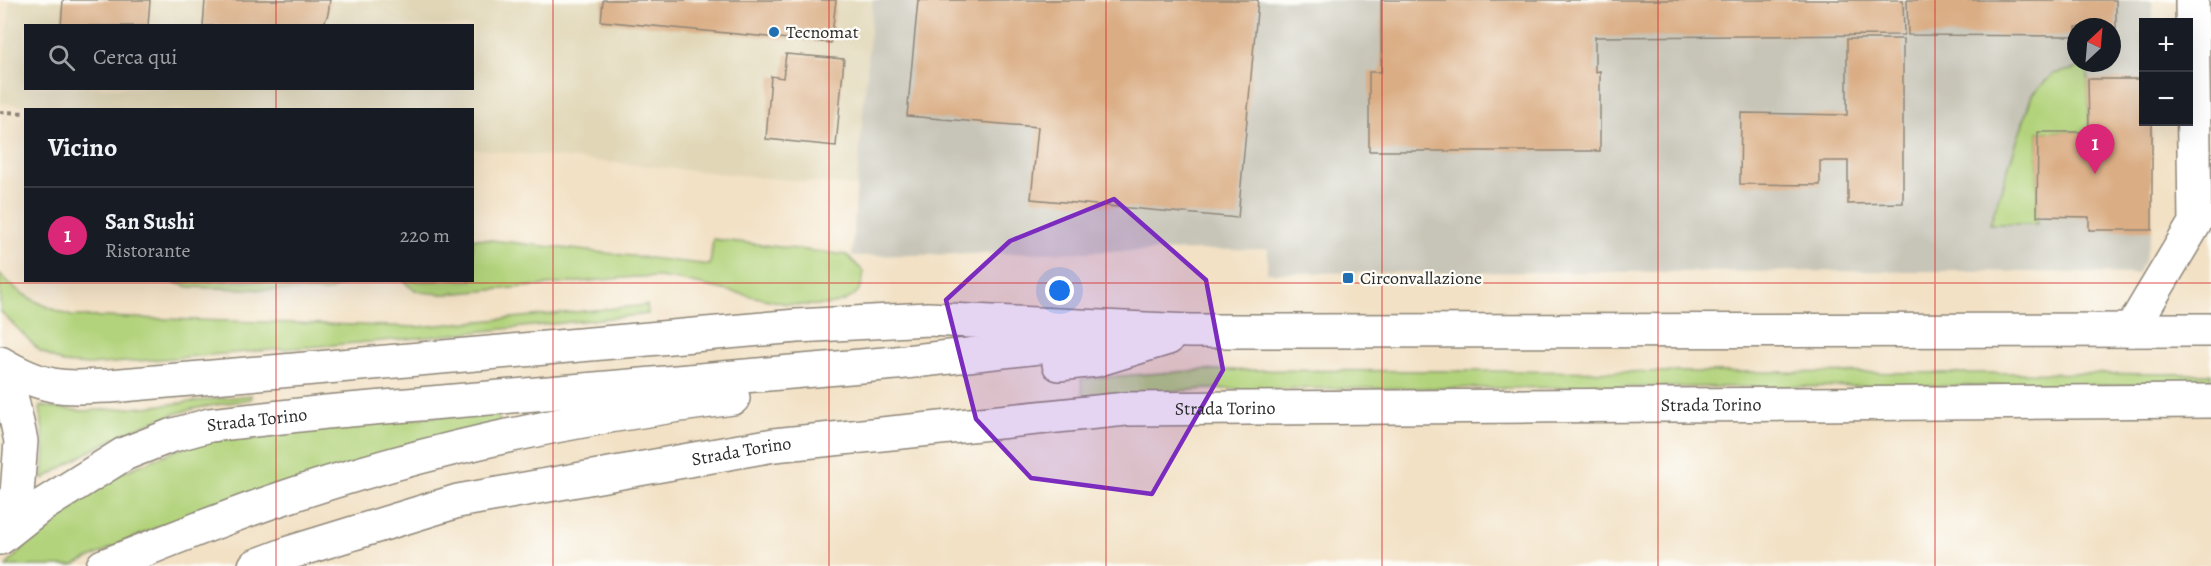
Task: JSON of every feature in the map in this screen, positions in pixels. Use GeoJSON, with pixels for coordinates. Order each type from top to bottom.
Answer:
{"type":"FeatureCollection","features":[{"type":"Feature","properties":{"kind":"main road"},"geometry":{"type":"LineString","coordinates":[[2131,330],[2203,237],[2203,179],[2192,0]]}},
{"type":"Feature","properties":{"kind":"main road","name":"Strada Torino"},"geometry":{"type":"LineString","coordinates":[[0,363],[41,383],[66,388],[177,381],[797,326],[928,319],[1190,331],[2211,330]]}},
{"type":"Feature","properties":{"kind":"main road"},"geometry":{"type":"LineString","coordinates":[[103,566],[268,503],[363,473],[536,429],[663,407],[861,383],[1096,360],[1190,331]]}},
{"type":"Feature","properties":{"kind":"main road","name":"Strada Torino"},"geometry":{"type":"LineString","coordinates":[[0,538],[38,508],[124,454],[170,436],[210,425],[326,412],[896,363],[1190,331]]}},
{"type":"Feature","properties":{"kind":"main road"},"geometry":{"type":"LineString","coordinates":[[0,373],[11,395],[21,441],[17,494],[0,533]]}},
{"type":"Feature","properties":{"kind":"main road","name":"Strada Torino"},"geometry":{"type":"LineString","coordinates":[[255,566],[292,552],[458,501],[774,445],[1126,409],[2211,401]]}},
{"type":"Feature","properties":{"kind":"path"},"geometry":{"type":"LineString","coordinates":[[0,112],[24,113]]}},
{"type":"Feature","properties":{"kind":"highlighted area"},"geometry":{"type":"Polygon","coordinates":[[[1114,199],[1206,280],[1223,370],[1152,494],[1031,478],[976,419],[946,300],[1010,241],[1114,199]]]}},
{"type":"Feature","properties":{"kind":"shaded area"},"geometry":{"type":"Polygon","coordinates":[[[10,0],[875,0],[860,187],[474,149],[474,108],[46,108],[0,103],[10,0]]]}},
{"type":"Feature","properties":{"kind":"shaded area"},"geometry":{"type":"Polygon","coordinates":[[[873,0],[2152,0],[2152,18],[2139,18],[2139,126],[2152,126],[2152,230],[2145,259],[2137,274],[1974,271],[1267,273],[1268,249],[852,256],[873,0]]]}},
{"type":"Feature","properties":{"kind":"green space"},"geometry":{"type":"Polygon","coordinates":[[[2067,71],[2088,72],[2089,132],[2038,132],[2037,224],[1990,224],[2032,95],[2053,74],[2067,71]]]}},
{"type":"Feature","properties":{"kind":"green space"},"geometry":{"type":"Polygon","coordinates":[[[474,238],[710,265],[713,239],[847,255],[863,271],[862,284],[856,293],[847,300],[824,305],[787,304],[659,277],[635,277],[447,294],[418,291],[405,282],[474,282],[474,238]]]}},
{"type":"Feature","properties":{"kind":"green space"},"geometry":{"type":"Polygon","coordinates":[[[0,274],[24,294],[71,316],[418,327],[647,305],[648,314],[417,338],[89,365],[63,363],[40,351],[0,311],[0,274]]]}},
{"type":"Feature","properties":{"kind":"green space"},"geometry":{"type":"Polygon","coordinates":[[[172,282],[344,282],[327,292],[190,287],[172,282]]]}},
{"type":"Feature","properties":{"kind":"green space"},"geometry":{"type":"Polygon","coordinates":[[[1204,370],[2211,374],[2211,385],[1204,389],[1083,398],[1081,379],[1204,370]]]}},
{"type":"Feature","properties":{"kind":"green space"},"geometry":{"type":"Polygon","coordinates":[[[251,395],[251,399],[193,409],[153,421],[97,448],[43,479],[45,450],[40,406],[83,411],[145,407],[251,395]]]}},
{"type":"Feature","properties":{"kind":"green space"},"geometry":{"type":"Polygon","coordinates":[[[497,410],[500,423],[160,526],[72,566],[6,566],[44,525],[74,501],[109,478],[196,442],[497,410]]]}},
{"type":"Feature","properties":{"kind":"building"},"geometry":{"type":"Polygon","coordinates":[[[63,0],[150,0],[148,24],[61,24],[63,0]]]}},
{"type":"Feature","properties":{"kind":"building"},"geometry":{"type":"Polygon","coordinates":[[[205,0],[330,0],[324,24],[203,24],[205,0]]]}},
{"type":"Feature","properties":{"kind":"building","name":"Tecnomat"},"geometry":{"type":"Polygon","coordinates":[[[603,0],[836,0],[831,43],[601,21],[603,0]]]}},
{"type":"Feature","properties":{"kind":"building"},"geometry":{"type":"Polygon","coordinates":[[[918,0],[1258,0],[1238,218],[1031,199],[1038,127],[907,116],[918,0]]]}},
{"type":"Feature","properties":{"kind":"building"},"geometry":{"type":"Polygon","coordinates":[[[1381,0],[1903,0],[1904,35],[1595,37],[1595,72],[1600,71],[1600,151],[1369,151],[1369,72],[1381,72],[1381,0]]]}},
{"type":"Feature","properties":{"kind":"building"},"geometry":{"type":"Polygon","coordinates":[[[1907,0],[2116,0],[2116,18],[2067,18],[2067,36],[1908,35],[1907,0]]]}},
{"type":"Feature","properties":{"kind":"building"},"geometry":{"type":"Polygon","coordinates":[[[1847,39],[1903,39],[1903,203],[1848,204],[1848,161],[1820,161],[1820,185],[1740,184],[1741,113],[1847,115],[1847,39]]]}},
{"type":"Feature","properties":{"kind":"building"},"geometry":{"type":"Polygon","coordinates":[[[786,54],[844,59],[836,146],[766,139],[771,76],[783,78],[786,54]]]}},
{"type":"Feature","properties":{"kind":"building"},"geometry":{"type":"Polygon","coordinates":[[[2088,79],[2139,79],[2139,126],[2152,126],[2152,230],[2089,230],[2089,217],[2037,216],[2038,132],[2089,132],[2088,79]]]}},
{"type":"Feature","properties":{"kind":"place","name":"Tecnomat"},"geometry":{"type":"Point","coordinates":[774,32]}},
{"type":"Feature","properties":{"kind":"place","name":"San Sushi"},"geometry":{"type":"Point","coordinates":[2095,174]}},
{"type":"Feature","properties":{"kind":"place","name":"Circonvallazione"},"geometry":{"type":"Point","coordinates":[1348,278]}}]}
